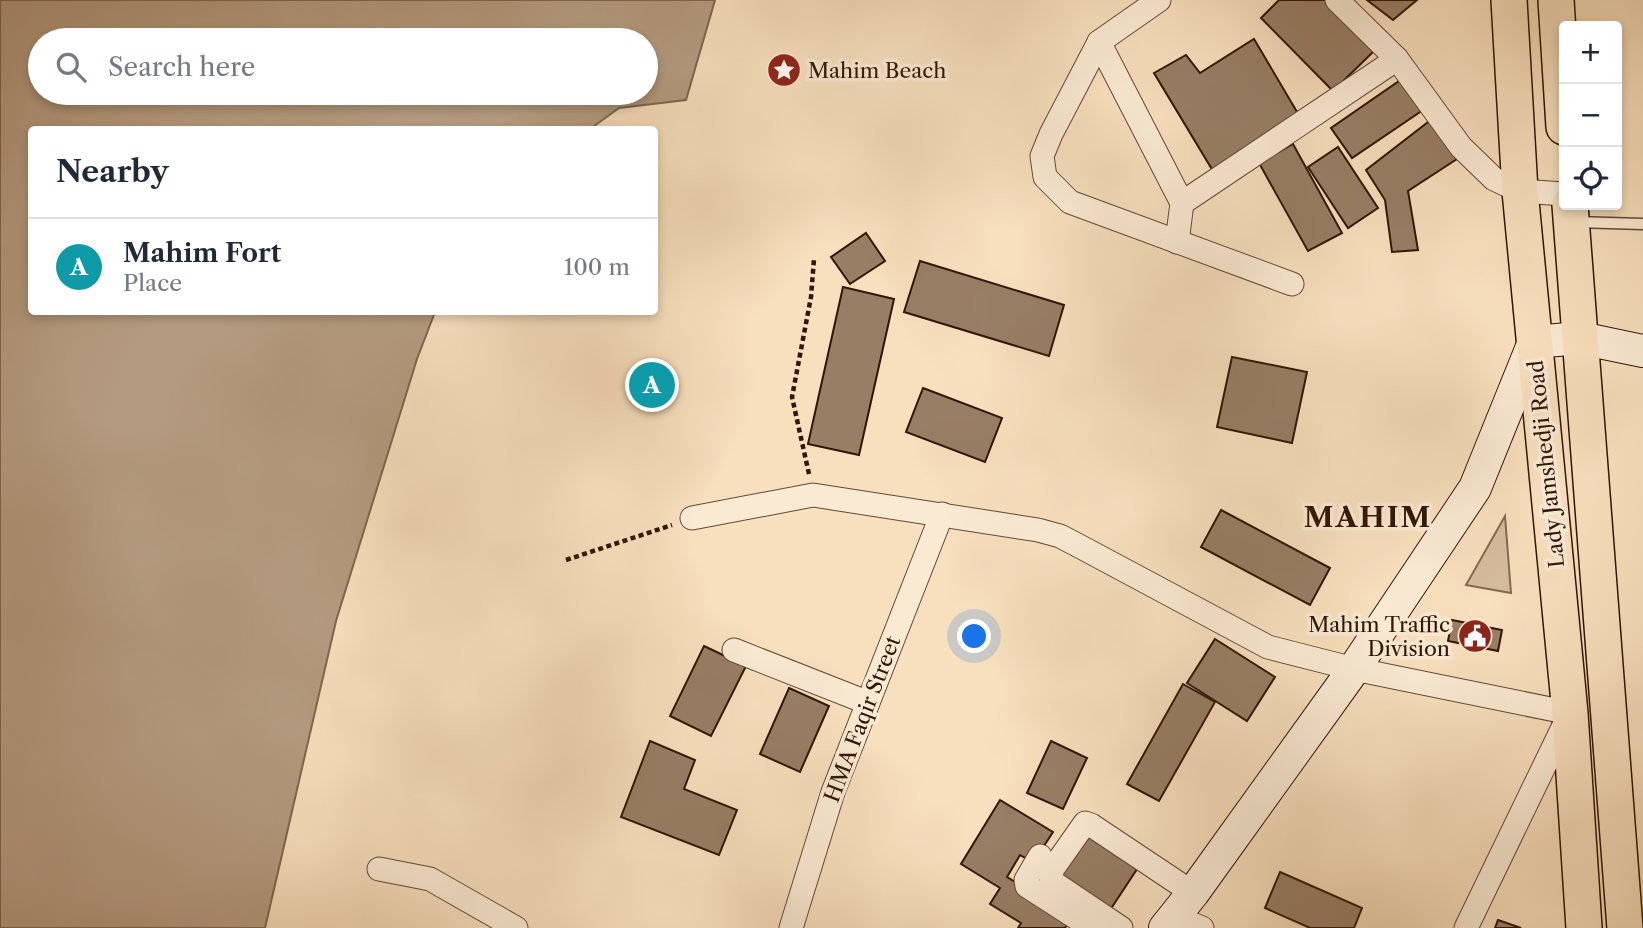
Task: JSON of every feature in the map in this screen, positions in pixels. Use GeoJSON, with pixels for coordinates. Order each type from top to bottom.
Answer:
{"type":"FeatureCollection","features":[{"type":"Feature","properties":{"kind":"main road","name":"Lady Jamshedji Road"},"geometry":{"type":"LineString","coordinates":[[1508,0],[1520,191],[1570,713],[1584,928]]}},
{"type":"Feature","properties":{"kind":"main road"},"geometry":{"type":"LineString","coordinates":[[1556,0],[1561,84]]}},
{"type":"Feature","properties":{"kind":"main road","name":"Lady Jamshedji Road"},"geometry":{"type":"LineString","coordinates":[[1569,210],[1625,928]]}},
{"type":"Feature","properties":{"kind":"street"},"geometry":{"type":"LineString","coordinates":[[1159,0],[1099,43],[1042,156],[1045,177],[1070,202],[1292,284]]}},
{"type":"Feature","properties":{"kind":"street"},"geometry":{"type":"LineString","coordinates":[[1337,0],[1397,60],[1461,147],[1494,178],[1520,191],[1559,204]]}},
{"type":"Feature","properties":{"kind":"street"},"geometry":{"type":"LineString","coordinates":[[1099,43],[1182,203],[1177,242]]}},
{"type":"Feature","properties":{"kind":"street"},"geometry":{"type":"LineString","coordinates":[[1182,203],[1397,60]]}},
{"type":"Feature","properties":{"kind":"street"},"geometry":{"type":"LineString","coordinates":[[1121,928],[1051,881],[1052,870],[1085,823],[1091,825],[1183,916],[1475,488],[1534,342],[1580,338],[1643,351]]}},
{"type":"Feature","properties":{"kind":"street"},"geometry":{"type":"LineString","coordinates":[[692,518],[813,495],[1038,530],[1060,536],[1268,647],[1354,668],[1570,713],[1466,928]]}},
{"type":"Feature","properties":{"kind":"street","name":"HMA Faqir Street"},"geometry":{"type":"LineString","coordinates":[[791,928],[833,792],[866,702],[942,514]]}},
{"type":"Feature","properties":{"kind":"street"},"geometry":{"type":"LineString","coordinates":[[734,650],[866,702]]}},
{"type":"Feature","properties":{"kind":"street"},"geometry":{"type":"LineString","coordinates":[[1040,856],[1026,880],[1027,886],[1084,926]]}},
{"type":"Feature","properties":{"kind":"street"},"geometry":{"type":"LineString","coordinates":[[379,869],[430,879],[516,928]]}},
{"type":"Feature","properties":{"kind":"lane"},"geometry":{"type":"LineString","coordinates":[[1582,210],[1643,224]]}},
{"type":"Feature","properties":{"kind":"path"},"geometry":{"type":"LineString","coordinates":[[813,495],[792,397],[811,296],[814,259]]}},
{"type":"Feature","properties":{"kind":"path"},"geometry":{"type":"LineString","coordinates":[[566,560],[692,518]]}},
{"type":"Feature","properties":{"kind":"shaded area"},"geometry":{"type":"Polygon","coordinates":[[[0,0],[715,0],[686,100],[658,103],[658,28],[28,28],[28,105],[644,105],[619,108],[594,126],[28,126],[28,315],[434,315],[417,359],[336,621],[265,928],[0,928],[0,0]]]}},
{"type":"Feature","properties":{"kind":"shaded area"},"geometry":{"type":"Polygon","coordinates":[[[1505,516],[1511,593],[1466,585],[1505,516]]]}},
{"type":"Feature","properties":{"kind":"building"},"geometry":{"type":"Polygon","coordinates":[[[1279,0],[1326,0],[1375,50],[1333,91],[1261,18],[1279,0]]]}},
{"type":"Feature","properties":{"kind":"building"},"geometry":{"type":"Polygon","coordinates":[[[1367,0],[1417,0],[1393,20],[1367,0]]]}},
{"type":"Feature","properties":{"kind":"building"},"geometry":{"type":"Polygon","coordinates":[[[1254,39],[1300,117],[1213,171],[1154,73],[1186,55],[1200,73],[1254,39]]]}},
{"type":"Feature","properties":{"kind":"building"},"geometry":{"type":"Polygon","coordinates":[[[1402,79],[1423,110],[1352,158],[1331,128],[1402,79]]]}},
{"type":"Feature","properties":{"kind":"building"},"geometry":{"type":"Polygon","coordinates":[[[1432,119],[1457,159],[1408,191],[1418,250],[1392,252],[1385,200],[1366,170],[1432,119]]]}},
{"type":"Feature","properties":{"kind":"building"},"geometry":{"type":"Polygon","coordinates":[[[1293,144],[1342,233],[1308,251],[1259,163],[1293,144]]]}},
{"type":"Feature","properties":{"kind":"building"},"geometry":{"type":"Polygon","coordinates":[[[1338,147],[1378,208],[1348,228],[1308,167],[1338,147]]]}},
{"type":"Feature","properties":{"kind":"building"},"geometry":{"type":"Polygon","coordinates":[[[866,233],[885,261],[850,284],[831,257],[866,233]]]}},
{"type":"Feature","properties":{"kind":"building"},"geometry":{"type":"Polygon","coordinates":[[[920,261],[1064,305],[1049,356],[904,312],[920,261]]]}},
{"type":"Feature","properties":{"kind":"building"},"geometry":{"type":"Polygon","coordinates":[[[843,287],[894,299],[859,455],[808,444],[843,287]]]}},
{"type":"Feature","properties":{"kind":"building"},"geometry":{"type":"Polygon","coordinates":[[[1232,357],[1307,372],[1292,443],[1217,427],[1232,357]]]}},
{"type":"Feature","properties":{"kind":"building"},"geometry":{"type":"Polygon","coordinates":[[[923,388],[1002,418],[985,462],[906,432],[923,388]]]}},
{"type":"Feature","properties":{"kind":"building"},"geometry":{"type":"Polygon","coordinates":[[[1221,510],[1330,568],[1310,605],[1201,547],[1221,510]]]}},
{"type":"Feature","properties":{"kind":"building","name":"Mahim Traffic Division"},"geometry":{"type":"Polygon","coordinates":[[[1452,620],[1502,630],[1498,651],[1448,641],[1452,620]]]}},
{"type":"Feature","properties":{"kind":"building"},"geometry":{"type":"Polygon","coordinates":[[[1215,639],[1275,677],[1247,721],[1187,683],[1215,639]]]}},
{"type":"Feature","properties":{"kind":"building"},"geometry":{"type":"Polygon","coordinates":[[[704,646],[746,666],[711,736],[670,716],[704,646]]]}},
{"type":"Feature","properties":{"kind":"building"},"geometry":{"type":"Polygon","coordinates":[[[1183,684],[1215,702],[1159,801],[1127,784],[1183,684]]]}},
{"type":"Feature","properties":{"kind":"building"},"geometry":{"type":"Polygon","coordinates":[[[789,688],[829,706],[800,772],[760,754],[789,688]]]}},
{"type":"Feature","properties":{"kind":"building"},"geometry":{"type":"Polygon","coordinates":[[[650,741],[695,760],[684,789],[737,810],[719,855],[621,817],[650,741]]]}},
{"type":"Feature","properties":{"kind":"building"},"geometry":{"type":"Polygon","coordinates":[[[1051,741],[1087,758],[1063,809],[1027,793],[1051,741]]]}},
{"type":"Feature","properties":{"kind":"building"},"geometry":{"type":"Polygon","coordinates":[[[1000,800],[1053,832],[1040,852],[1027,859],[1020,855],[1007,877],[1072,916],[1065,928],[1018,928],[1021,923],[990,904],[1000,888],[961,864],[1000,800]]]}},
{"type":"Feature","properties":{"kind":"building"},"geometry":{"type":"Polygon","coordinates":[[[1089,829],[1141,863],[1110,910],[1058,876],[1089,829]]]}},
{"type":"Feature","properties":{"kind":"building"},"geometry":{"type":"Polygon","coordinates":[[[1280,872],[1362,908],[1354,928],[1310,928],[1265,908],[1280,872]]]}},
{"type":"Feature","properties":{"kind":"building"},"geometry":{"type":"Polygon","coordinates":[[[1498,920],[1521,928],[1495,928],[1498,920]]]}},
{"type":"Feature","properties":{"kind":"place","name":"Mahim Beach"},"geometry":{"type":"Point","coordinates":[784,70]}},
{"type":"Feature","properties":{"kind":"place","name":"Mahim Fort"},"geometry":{"type":"Point","coordinates":[652,385]}},
{"type":"Feature","properties":{"kind":"place","name":"Mahim Traffic Division"},"geometry":{"type":"Point","coordinates":[1475,636]}},
{"type":"Feature","properties":{"kind":"district","name":"MAHIM"},"geometry":{"type":"Point","coordinates":[1368,517]}}]}
